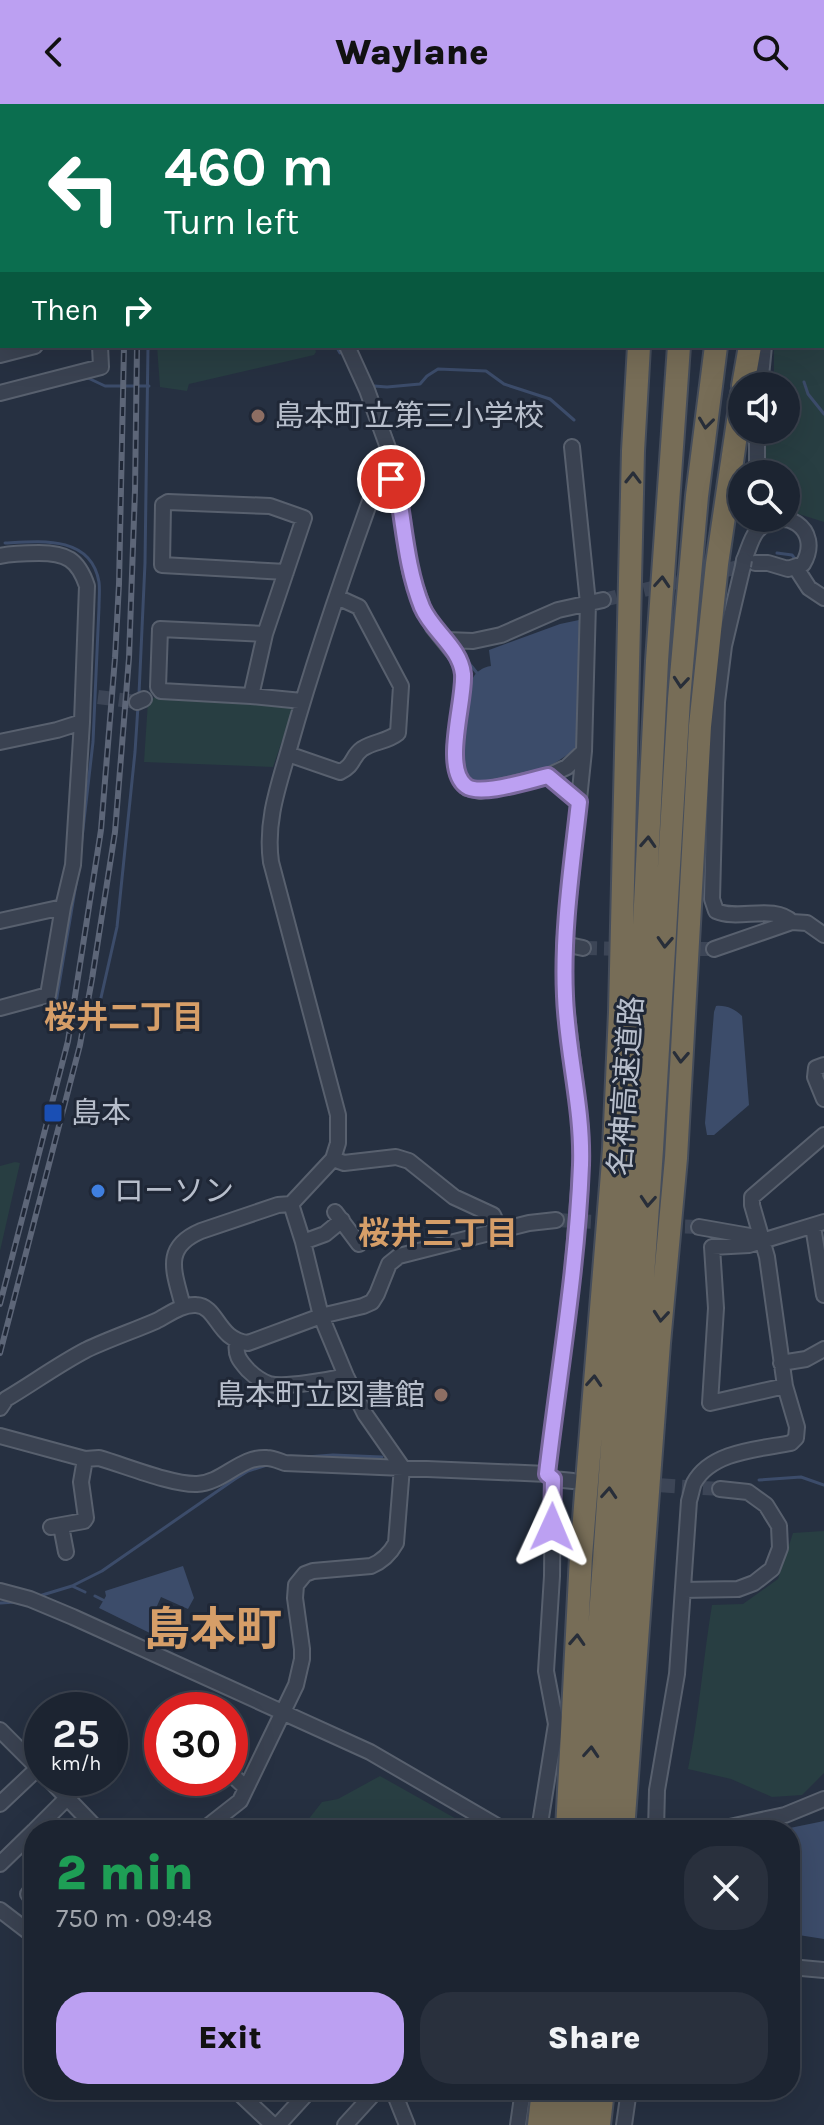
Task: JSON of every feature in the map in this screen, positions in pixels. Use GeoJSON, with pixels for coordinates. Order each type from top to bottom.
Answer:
{"type":"FeatureCollection","features":[{"type":"Feature","properties":{"kind":"highway","name":"名神高速道路"},"geometry":{"type":"LineString","coordinates":[[568,1820],[581,1556],[614,1149],[633,451],[639,348]]}},
{"type":"Feature","properties":{"kind":"highway","name":"名神高速道路"},"geometry":{"type":"LineString","coordinates":[[586,1820],[633,1149],[657,661],[679,348]]}},
{"type":"Feature","properties":{"kind":"highway","name":"名神高速道路"},"geometry":{"type":"LineString","coordinates":[[605,1820],[652,1149],[679,699],[697,496],[716,348]]}},
{"type":"Feature","properties":{"kind":"highway"},"geometry":{"type":"LineString","coordinates":[[745,372],[750,348]]}},
{"type":"Feature","properties":{"kind":"highway","name":"名神高速道路"},"geometry":{"type":"LineString","coordinates":[[624,1820],[676,1158],[700,726],[717,564],[735,444]]}},
{"type":"Feature","properties":{"kind":"highway"},"geometry":{"type":"LineString","coordinates":[[539,2125],[542,2100]]}},
{"type":"Feature","properties":{"kind":"highway"},"geometry":{"type":"LineString","coordinates":[[559,2125],[563,2100]]}},
{"type":"Feature","properties":{"kind":"highway"},"geometry":{"type":"LineString","coordinates":[[580,2125],[583,2100]]}},
{"type":"Feature","properties":{"kind":"highway"},"geometry":{"type":"LineString","coordinates":[[599,2125],[602,2100]]}},
{"type":"Feature","properties":{"kind":"street"},"geometry":{"type":"LineString","coordinates":[[0,355],[27,348]]}},
{"type":"Feature","properties":{"kind":"street"},"geometry":{"type":"LineString","coordinates":[[0,393],[101,367],[100,348]]}},
{"type":"Feature","properties":{"kind":"street"},"geometry":{"type":"LineString","coordinates":[[348,348],[395,467],[410,571],[423,608],[433,627],[450,641],[463,672],[454,750],[459,778],[467,788],[480,791],[548,776],[567,767],[584,751]]}},
{"type":"Feature","properties":{"kind":"street"},"geometry":{"type":"LineString","coordinates":[[761,372],[764,348]]}},
{"type":"Feature","properties":{"kind":"street"},"geometry":{"type":"LineString","coordinates":[[541,1820],[556,1724],[546,1671],[552,1576],[550,1477],[571,1291],[581,1164],[581,1130],[565,998],[564,944],[584,751],[592,600],[572,447]]}},
{"type":"Feature","properties":{"kind":"street"},"geometry":{"type":"LineString","coordinates":[[183,1307],[173,1263],[174,1254],[181,1243],[201,1231],[278,1205],[291,1204],[333,1159],[338,1143],[338,1115],[279,897],[268,844],[270,818],[302,701],[374,490],[395,476]]}},
{"type":"Feature","properties":{"kind":"street"},"geometry":{"type":"LineString","coordinates":[[251,696],[265,634],[286,572],[304,518],[270,506],[168,502],[163,505],[162,565],[286,572]]}},
{"type":"Feature","properties":{"kind":"street"},"geometry":{"type":"LineString","coordinates":[[747,563],[768,563],[788,569],[799,566],[810,546],[807,533],[800,524]]}},
{"type":"Feature","properties":{"kind":"street"},"geometry":{"type":"LineString","coordinates":[[755,532],[724,646],[717,702],[712,899],[716,911],[725,915],[772,914],[789,918],[792,922]]}},
{"type":"Feature","properties":{"kind":"street"},"geometry":{"type":"LineString","coordinates":[[0,556],[15,552],[55,553],[66,557],[82,572],[87,586],[90,698],[82,722],[73,865],[48,995],[0,1008]]}},
{"type":"Feature","properties":{"kind":"street"},"geometry":{"type":"LineString","coordinates":[[799,566],[809,588],[824,598]]}},
{"type":"Feature","properties":{"kind":"street"},"geometry":{"type":"LineString","coordinates":[[288,754],[340,772],[350,768],[357,752],[379,741],[390,740],[398,733],[401,686],[359,607],[337,597]]}},
{"type":"Feature","properties":{"kind":"street"},"geometry":{"type":"LineString","coordinates":[[450,641],[473,641],[501,635],[558,610],[592,600]]}},
{"type":"Feature","properties":{"kind":"street"},"geometry":{"type":"LineString","coordinates":[[265,634],[160,629],[158,687],[161,691],[302,701]]}},
{"type":"Feature","properties":{"kind":"street"},"geometry":{"type":"LineString","coordinates":[[0,742],[82,722]]}},
{"type":"Feature","properties":{"kind":"street"},"geometry":{"type":"LineString","coordinates":[[548,776],[579,802]]}},
{"type":"Feature","properties":{"kind":"street"},"geometry":{"type":"LineString","coordinates":[[0,921],[63,907]]}},
{"type":"Feature","properties":{"kind":"street"},"geometry":{"type":"LineString","coordinates":[[714,949],[792,922],[807,923],[824,935]]}},
{"type":"Feature","properties":{"kind":"street"},"geometry":{"type":"LineString","coordinates":[[564,944],[583,948]]}},
{"type":"Feature","properties":{"kind":"street"},"geometry":{"type":"LineString","coordinates":[[824,1065],[816,1068],[815,1077],[824,1099]]}},
{"type":"Feature","properties":{"kind":"street"},"geometry":{"type":"LineString","coordinates":[[656,1820],[657,1790],[677,1674],[689,1501],[694,1484],[714,1462],[791,1443],[796,1438],[797,1427],[781,1363],[767,1257],[752,1197],[824,1135]]}},
{"type":"Feature","properties":{"kind":"street"},"geometry":{"type":"LineString","coordinates":[[333,1159],[344,1163],[396,1157],[409,1161],[454,1197],[493,1215],[500,1230]]}},
{"type":"Feature","properties":{"kind":"street"},"geometry":{"type":"LineString","coordinates":[[248,1784],[296,1685],[302,1659],[296,1585],[305,1574],[313,1571],[371,1566],[390,1553],[396,1543],[402,1467],[365,1414],[346,1376],[321,1316],[291,1204]]}},
{"type":"Feature","properties":{"kind":"street"},"geometry":{"type":"LineString","coordinates":[[303,1242],[325,1234],[338,1216],[359,1244]]}},
{"type":"Feature","properties":{"kind":"street"},"geometry":{"type":"LineString","coordinates":[[0,1408],[6,1399],[87,1350],[183,1307],[192,1304],[202,1306],[227,1336],[237,1342],[248,1343],[321,1316],[372,1302],[389,1264],[399,1256],[529,1223],[556,1220]]}},
{"type":"Feature","properties":{"kind":"street"},"geometry":{"type":"LineString","coordinates":[[785,1386],[710,1403],[716,1308],[712,1247],[763,1242],[818,1224],[824,1295]]}},
{"type":"Feature","properties":{"kind":"street"},"geometry":{"type":"LineString","coordinates":[[699,1227],[750,1236],[763,1242]]}},
{"type":"Feature","properties":{"kind":"street"},"geometry":{"type":"LineString","coordinates":[[237,1342],[237,1358],[260,1381],[285,1385],[346,1376]]}},
{"type":"Feature","properties":{"kind":"street"},"geometry":{"type":"LineString","coordinates":[[781,1363],[806,1359],[824,1349]]}},
{"type":"Feature","properties":{"kind":"street"},"geometry":{"type":"LineString","coordinates":[[0,1436],[85,1459],[99,1458],[184,1483],[200,1484],[216,1479],[250,1459],[550,1477],[573,1481]]}},
{"type":"Feature","properties":{"kind":"street"},"geometry":{"type":"LineString","coordinates":[[66,1552],[56,1527],[82,1522],[86,1518],[81,1482],[85,1459]]}},
{"type":"Feature","properties":{"kind":"street"},"geometry":{"type":"LineString","coordinates":[[683,1590],[738,1589],[754,1583],[772,1569],[780,1548],[779,1526],[766,1505],[748,1492],[720,1489]]}},
{"type":"Feature","properties":{"kind":"street"},"geometry":{"type":"LineString","coordinates":[[0,1591],[30,1599],[73,1617],[370,1752],[487,1820]]}},
{"type":"Feature","properties":{"kind":"street"},"geometry":{"type":"LineString","coordinates":[[4,1739],[24,1756]]}},
{"type":"Feature","properties":{"kind":"street"},"geometry":{"type":"LineString","coordinates":[[0,1804],[24,1786]]}},
{"type":"Feature","properties":{"kind":"street"},"geometry":{"type":"LineString","coordinates":[[214,1820],[241,1796]]}},
{"type":"Feature","properties":{"kind":"street"},"geometry":{"type":"LineString","coordinates":[[44,1820],[67,1798],[87,1820]]}},
{"type":"Feature","properties":{"kind":"street"},"geometry":{"type":"LineString","coordinates":[[762,1820],[785,1815],[824,1799]]}},
{"type":"Feature","properties":{"kind":"street"},"geometry":{"type":"LineString","coordinates":[[0,1864],[24,1840]]}},
{"type":"Feature","properties":{"kind":"street"},"geometry":{"type":"LineString","coordinates":[[2,1916],[24,1930]]}},
{"type":"Feature","properties":{"kind":"street"},"geometry":{"type":"LineString","coordinates":[[800,1968],[824,1970]]}},
{"type":"Feature","properties":{"kind":"street"},"geometry":{"type":"LineString","coordinates":[[247,2100],[275,2125],[300,2100]]}},
{"type":"Feature","properties":{"kind":"street"},"geometry":{"type":"LineString","coordinates":[[348,2123],[367,2100]]}},
{"type":"Feature","properties":{"kind":"street"},"geometry":{"type":"LineString","coordinates":[[397,2100],[407,2125]]}},
{"type":"Feature","properties":{"kind":"street"},"geometry":{"type":"LineString","coordinates":[[518,2125],[522,2100]]}},
{"type":"Feature","properties":{"kind":"street"},"geometry":{"type":"LineString","coordinates":[[624,2125],[628,2100]]}},
{"type":"Feature","properties":{"kind":"green space"},"geometry":{"type":"Polygon","coordinates":[[[157,348],[315,348],[316,352],[314,355],[189,384],[187,391],[160,387],[157,348]]]}},
{"type":"Feature","properties":{"kind":"green space"},"geometry":{"type":"Polygon","coordinates":[[[774,348],[824,348],[824,522],[800,514],[800,460],[756,460],[757,444],[800,444],[800,372],[774,372],[774,348]]]}},
{"type":"Feature","properties":{"kind":"green space"},"geometry":{"type":"Polygon","coordinates":[[[157,696],[290,703],[293,709],[273,767],[144,762],[148,701],[157,696]]]}},
{"type":"Feature","properties":{"kind":"green space"},"geometry":{"type":"Polygon","coordinates":[[[20,1163],[0,1251],[0,1166],[20,1163]]]}},
{"type":"Feature","properties":{"kind":"green space"},"geometry":{"type":"Polygon","coordinates":[[[824,1531],[824,1773],[802,1795],[772,1797],[731,1779],[688,1769],[712,1605],[743,1604],[778,1579],[793,1533],[824,1531]]]}},
{"type":"Feature","properties":{"kind":"green space"},"geometry":{"type":"Polygon","coordinates":[[[380,1776],[458,1820],[308,1820],[322,1802],[338,1799],[380,1776]]]}},
{"type":"Feature","properties":{"kind":"water"},"geometry":{"type":"Polygon","coordinates":[[[579,620],[580,690],[576,749],[540,773],[482,784],[473,779],[464,767],[467,709],[473,677],[491,666],[489,650],[579,620]]]}},
{"type":"Feature","properties":{"kind":"water"},"geometry":{"type":"Polygon","coordinates":[[[716,1006],[730,1008],[742,1016],[749,1105],[714,1135],[707,1135],[705,1123],[716,1006]]]}},
{"type":"Feature","properties":{"kind":"water"},"geometry":{"type":"Polygon","coordinates":[[[183,1566],[194,1598],[188,1609],[161,1597],[149,1624],[161,1631],[158,1637],[99,1608],[106,1596],[105,1591],[183,1566]]]}},
{"type":"Feature","properties":{"kind":"water"},"geometry":{"type":"Polygon","coordinates":[[[824,1821],[824,1939],[800,1935],[800,1826],[824,1821]]]}},
{"type":"Feature","properties":{"kind":"waterway"},"geometry":{"type":"LineString","coordinates":[[139,694],[145,563],[148,348]]}},
{"type":"Feature","properties":{"kind":"waterway"},"geometry":{"type":"LineString","coordinates":[[337,348],[340,353]]}},
{"type":"Feature","properties":{"kind":"waterway"},"geometry":{"type":"LineString","coordinates":[[374,386],[420,384],[438,369],[486,371],[504,384],[550,399],[574,420]]}},
{"type":"Feature","properties":{"kind":"waterway"},"geometry":{"type":"LineString","coordinates":[[83,379],[88,378],[105,386],[149,386]]}},
{"type":"Feature","properties":{"kind":"waterway"},"geometry":{"type":"LineString","coordinates":[[804,382],[808,394],[824,414]]}},
{"type":"Feature","properties":{"kind":"waterway"},"geometry":{"type":"LineString","coordinates":[[373,386],[399,457]]}},
{"type":"Feature","properties":{"kind":"waterway"},"geometry":{"type":"LineString","coordinates":[[5,543],[48,542],[75,548],[94,567],[99,582],[93,742],[80,855]]}},
{"type":"Feature","properties":{"kind":"waterway"},"geometry":{"type":"LineString","coordinates":[[777,553],[792,555],[796,560]]}},
{"type":"Feature","properties":{"kind":"waterway"},"geometry":{"type":"LineString","coordinates":[[465,658],[477,673]]}},
{"type":"Feature","properties":{"kind":"waterway"},"geometry":{"type":"LineString","coordinates":[[100,1002],[117,927],[138,706]]}},
{"type":"Feature","properties":{"kind":"waterway"},"geometry":{"type":"LineString","coordinates":[[52,1026],[77,878]]}},
{"type":"Feature","properties":{"kind":"waterway"},"geometry":{"type":"LineString","coordinates":[[306,1457],[382,1457]]}},
{"type":"Feature","properties":{"kind":"waterway"},"geometry":{"type":"LineString","coordinates":[[72,1586],[102,1571],[235,1479],[267,1465]]}},
{"type":"Feature","properties":{"kind":"waterway"},"geometry":{"type":"LineString","coordinates":[[759,1480],[801,1477],[824,1485]]}},
{"type":"Feature","properties":{"kind":"waterway"},"geometry":{"type":"LineString","coordinates":[[39,1596],[72,1586],[85,1592]]}},
{"type":"Feature","properties":{"kind":"waterway"},"geometry":{"type":"LineString","coordinates":[[95,1596],[103,1600]]}},
{"type":"Feature","properties":{"kind":"waterway"},"geometry":{"type":"LineString","coordinates":[[0,1603],[16,1602]]}},
{"type":"Feature","properties":{"kind":"tunnel"},"geometry":{"type":"LineString","coordinates":[[603,600],[751,564]]}},
{"type":"Feature","properties":{"kind":"tunnel"},"geometry":{"type":"LineString","coordinates":[[98,697],[137,702]]}},
{"type":"Feature","properties":{"kind":"tunnel"},"geometry":{"type":"LineString","coordinates":[[583,948],[626,949]]}},
{"type":"Feature","properties":{"kind":"tunnel"},"geometry":{"type":"LineString","coordinates":[[679,949],[714,949]]}},
{"type":"Feature","properties":{"kind":"tunnel"},"geometry":{"type":"LineString","coordinates":[[556,1220],[616,1223]]}},
{"type":"Feature","properties":{"kind":"tunnel"},"geometry":{"type":"LineString","coordinates":[[664,1226],[699,1227]]}},
{"type":"Feature","properties":{"kind":"tunnel"},"geometry":{"type":"LineString","coordinates":[[640,1484],[720,1489]]}},
{"type":"Feature","properties":{"kind":"railway"},"geometry":{"type":"LineString","coordinates":[[0,1304],[68,1041],[101,830],[119,584],[124,348]]}},
{"type":"Feature","properties":{"kind":"railway"},"geometry":{"type":"LineString","coordinates":[[0,1353],[80,1045],[115,832],[129,658],[137,348]]}},
{"type":"Feature","properties":{"kind":"place","name":"島本町立第三小学校"},"geometry":{"type":"Point","coordinates":[258,416]}},
{"type":"Feature","properties":{"kind":"place","name":"島本"},"geometry":{"type":"Point","coordinates":[53,1113]}},
{"type":"Feature","properties":{"kind":"place","name":"ローソン"},"geometry":{"type":"Point","coordinates":[98,1191]}},
{"type":"Feature","properties":{"kind":"place","name":"島本町立図書館"},"geometry":{"type":"Point","coordinates":[441,1395]}},
{"type":"Feature","properties":{"kind":"district","name":"桜井二丁目"},"geometry":{"type":"Point","coordinates":[124,1017]}},
{"type":"Feature","properties":{"kind":"district","name":"桜井三丁目"},"geometry":{"type":"Point","coordinates":[438,1233]}},
{"type":"Feature","properties":{"kind":"district","name":"島本町"},"geometry":{"type":"Point","coordinates":[213,1630]}},
{"type":"Feature","properties":{"kind":"route"},"geometry":{"type":"LineString","coordinates":[[391,479],[395,476],[410,571],[423,608],[433,627],[458,658],[463,672],[454,750],[459,778],[467,788],[480,791],[548,776],[579,802],[564,944],[565,998],[581,1130],[581,1164],[571,1291],[547,1474],[553,1479],[552,1527]]}}]}
